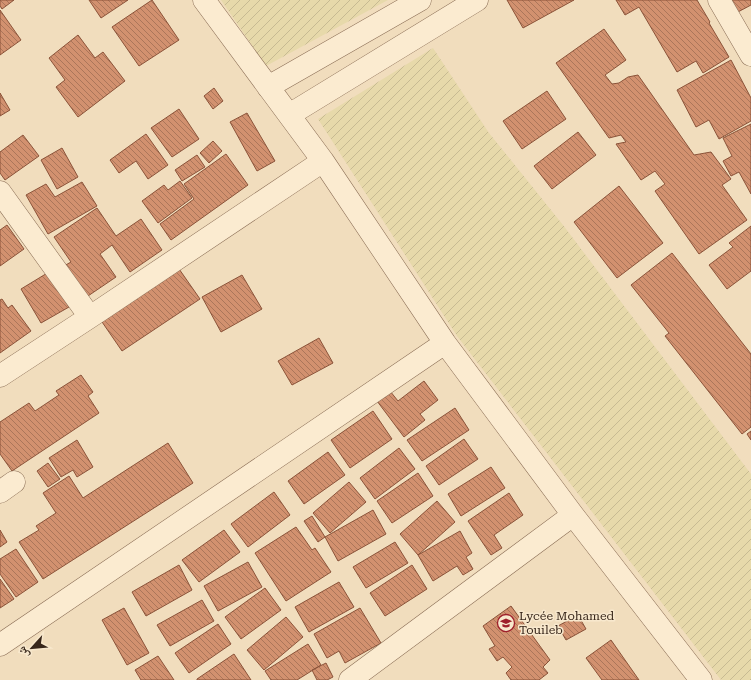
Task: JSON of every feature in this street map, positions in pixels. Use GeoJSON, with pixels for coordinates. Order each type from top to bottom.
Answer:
{"type":"FeatureCollection","features":[{"type":"Feature","properties":{"kind":"street"},"geometry":{"type":"LineString","coordinates":[[204,0],[323,162],[445,343],[573,515],[701,680]]}},
{"type":"Feature","properties":{"kind":"street"},"geometry":{"type":"LineString","coordinates":[[268,87],[420,0]]}},
{"type":"Feature","properties":{"kind":"street"},"geometry":{"type":"LineString","coordinates":[[289,115],[477,0]]}},
{"type":"Feature","properties":{"kind":"street"},"geometry":{"type":"LineString","coordinates":[[719,0],[751,55]]}},
{"type":"Feature","properties":{"kind":"street"},"geometry":{"type":"LineString","coordinates":[[0,376],[323,162]]}},
{"type":"Feature","properties":{"kind":"street"},"geometry":{"type":"LineString","coordinates":[[0,192],[90,317]]}},
{"type":"Feature","properties":{"kind":"street"},"geometry":{"type":"LineString","coordinates":[[0,645],[445,343]]}},
{"type":"Feature","properties":{"kind":"street"},"geometry":{"type":"LineString","coordinates":[[350,680],[573,515]]}},
{"type":"Feature","properties":{"kind":"shaded area"},"geometry":{"type":"Polygon","coordinates":[[[221,0],[388,0],[266,66],[221,0]]]}},
{"type":"Feature","properties":{"kind":"shaded area"},"geometry":{"type":"Polygon","coordinates":[[[433,48],[489,133],[563,225],[751,474],[751,680],[721,680],[457,336],[318,119],[433,48]]]}},
{"type":"Feature","properties":{"kind":"building"},"geometry":{"type":"Polygon","coordinates":[[[0,0],[14,0],[2,9],[0,6],[0,0]]]}},
{"type":"Feature","properties":{"kind":"building"},"geometry":{"type":"Polygon","coordinates":[[[89,0],[128,0],[101,18],[89,0]]]}},
{"type":"Feature","properties":{"kind":"building"},"geometry":{"type":"Polygon","coordinates":[[[152,0],[179,40],[139,66],[112,27],[152,0]]]}},
{"type":"Feature","properties":{"kind":"building"},"geometry":{"type":"Polygon","coordinates":[[[507,0],[574,0],[523,28],[507,0]]]}},
{"type":"Feature","properties":{"kind":"building"},"geometry":{"type":"Polygon","coordinates":[[[616,0],[697,0],[729,57],[703,73],[696,61],[677,72],[639,7],[625,15],[616,0]]]}},
{"type":"Feature","properties":{"kind":"building"},"geometry":{"type":"Polygon","coordinates":[[[729,0],[751,0],[751,5],[736,13],[729,0]]]}},
{"type":"Feature","properties":{"kind":"building"},"geometry":{"type":"Polygon","coordinates":[[[0,10],[21,40],[0,55],[0,10]]]}},
{"type":"Feature","properties":{"kind":"building"},"geometry":{"type":"Polygon","coordinates":[[[604,29],[626,60],[605,75],[612,84],[619,83],[628,77],[638,75],[694,155],[711,152],[731,179],[722,185],[747,220],[699,254],[655,191],[665,184],[655,171],[641,180],[616,144],[626,142],[621,135],[609,138],[556,63],[604,29]]]}},
{"type":"Feature","properties":{"kind":"building"},"geometry":{"type":"Polygon","coordinates":[[[78,35],[95,58],[103,52],[125,81],[78,117],[56,87],[65,80],[49,58],[78,35]]]}},
{"type":"Feature","properties":{"kind":"building"},"geometry":{"type":"Polygon","coordinates":[[[731,60],[751,98],[751,121],[719,139],[709,120],[696,127],[677,90],[731,60]]]}},
{"type":"Feature","properties":{"kind":"building"},"geometry":{"type":"Polygon","coordinates":[[[214,88],[223,101],[213,109],[204,96],[214,88]]]}},
{"type":"Feature","properties":{"kind":"building"},"geometry":{"type":"Polygon","coordinates":[[[547,91],[566,119],[522,149],[503,121],[547,91]]]}},
{"type":"Feature","properties":{"kind":"building"},"geometry":{"type":"Polygon","coordinates":[[[0,93],[10,110],[0,116],[0,93]]]}},
{"type":"Feature","properties":{"kind":"building"},"geometry":{"type":"Polygon","coordinates":[[[179,109],[199,139],[172,157],[151,128],[179,109]]]}},
{"type":"Feature","properties":{"kind":"building"},"geometry":{"type":"Polygon","coordinates":[[[247,113],[275,161],[257,171],[230,122],[247,113]]]}},
{"type":"Feature","properties":{"kind":"building"},"geometry":{"type":"Polygon","coordinates":[[[751,124],[751,194],[739,172],[731,176],[723,161],[732,156],[723,138],[751,124]]]}},
{"type":"Feature","properties":{"kind":"building"},"geometry":{"type":"Polygon","coordinates":[[[578,132],[596,155],[552,189],[534,166],[578,132]]]}},
{"type":"Feature","properties":{"kind":"building"},"geometry":{"type":"Polygon","coordinates":[[[146,134],[168,165],[148,179],[136,161],[119,173],[110,160],[146,134]]]}},
{"type":"Feature","properties":{"kind":"building"},"geometry":{"type":"Polygon","coordinates":[[[23,135],[39,156],[5,180],[0,173],[0,152],[23,135]]]}},
{"type":"Feature","properties":{"kind":"building"},"geometry":{"type":"Polygon","coordinates":[[[213,141],[222,151],[209,163],[200,153],[213,141]]]}},
{"type":"Feature","properties":{"kind":"building"},"geometry":{"type":"Polygon","coordinates":[[[62,148],[78,177],[57,189],[41,160],[62,148]]]}},
{"type":"Feature","properties":{"kind":"building"},"geometry":{"type":"Polygon","coordinates":[[[226,154],[248,185],[171,240],[160,224],[194,199],[184,184],[226,154]]]}},
{"type":"Feature","properties":{"kind":"building"},"geometry":{"type":"Polygon","coordinates":[[[197,155],[205,167],[182,181],[175,170],[197,155]]]}},
{"type":"Feature","properties":{"kind":"building"},"geometry":{"type":"Polygon","coordinates":[[[180,181],[192,198],[158,223],[142,201],[164,185],[168,190],[180,181]]]}},
{"type":"Feature","properties":{"kind":"building"},"geometry":{"type":"Polygon","coordinates":[[[82,182],[97,206],[48,234],[26,195],[46,184],[55,197],[82,182]]]}},
{"type":"Feature","properties":{"kind":"building"},"geometry":{"type":"Polygon","coordinates":[[[619,186],[663,243],[617,278],[574,222],[619,186]]]}},
{"type":"Feature","properties":{"kind":"building"},"geometry":{"type":"Polygon","coordinates":[[[97,208],[116,236],[141,219],[162,250],[130,272],[112,245],[100,254],[116,277],[85,298],[64,266],[71,262],[54,237],[97,208]]]}},
{"type":"Feature","properties":{"kind":"building"},"geometry":{"type":"Polygon","coordinates":[[[7,225],[24,249],[0,266],[0,230],[7,225]]]}},
{"type":"Feature","properties":{"kind":"building"},"geometry":{"type":"Polygon","coordinates":[[[751,226],[751,271],[727,289],[709,265],[733,247],[729,243],[751,226]]]}},
{"type":"Feature","properties":{"kind":"building"},"geometry":{"type":"Polygon","coordinates":[[[672,253],[751,354],[751,427],[742,434],[665,336],[669,333],[631,285],[672,253]]]}},
{"type":"Feature","properties":{"kind":"building"},"geometry":{"type":"Polygon","coordinates":[[[177,266],[200,299],[122,351],[100,319],[177,266]]]}},
{"type":"Feature","properties":{"kind":"building"},"geometry":{"type":"Polygon","coordinates":[[[49,272],[69,307],[41,323],[21,289],[49,272]]]}},
{"type":"Feature","properties":{"kind":"building"},"geometry":{"type":"Polygon","coordinates":[[[242,275],[262,309],[221,332],[202,297],[242,275]]]}},
{"type":"Feature","properties":{"kind":"building"},"geometry":{"type":"Polygon","coordinates":[[[2,299],[8,308],[12,305],[31,331],[0,353],[0,300],[2,299]]]}},
{"type":"Feature","properties":{"kind":"building"},"geometry":{"type":"Polygon","coordinates":[[[319,338],[333,363],[292,385],[278,361],[319,338]]]}},
{"type":"Feature","properties":{"kind":"building"},"geometry":{"type":"Polygon","coordinates":[[[81,375],[93,392],[88,396],[99,413],[12,471],[0,454],[0,422],[29,403],[35,411],[59,395],[56,391],[81,375]]]}},
{"type":"Feature","properties":{"kind":"building"},"geometry":{"type":"Polygon","coordinates":[[[424,381],[438,400],[420,414],[425,420],[404,437],[377,401],[390,391],[398,401],[424,381]]]}},
{"type":"Feature","properties":{"kind":"building"},"geometry":{"type":"Polygon","coordinates":[[[455,408],[469,430],[422,461],[407,440],[455,408]]]}},
{"type":"Feature","properties":{"kind":"building"},"geometry":{"type":"Polygon","coordinates":[[[373,411],[392,439],[350,468],[331,440],[373,411]]]}},
{"type":"Feature","properties":{"kind":"building"},"geometry":{"type":"Polygon","coordinates":[[[751,431],[751,440],[747,434],[751,431]]]}},
{"type":"Feature","properties":{"kind":"building"},"geometry":{"type":"Polygon","coordinates":[[[464,439],[478,459],[439,485],[426,466],[464,439]]]}},
{"type":"Feature","properties":{"kind":"building"},"geometry":{"type":"Polygon","coordinates":[[[77,440],[93,467],[77,477],[73,470],[61,477],[49,458],[77,440]]]}},
{"type":"Feature","properties":{"kind":"building"},"geometry":{"type":"Polygon","coordinates":[[[168,443],[193,483],[43,579],[19,542],[39,530],[36,526],[56,513],[43,493],[69,476],[83,498],[168,443]]]}},
{"type":"Feature","properties":{"kind":"building"},"geometry":{"type":"Polygon","coordinates":[[[399,448],[415,469],[375,499],[360,478],[399,448]]]}},
{"type":"Feature","properties":{"kind":"building"},"geometry":{"type":"Polygon","coordinates":[[[328,452],[345,475],[304,504],[288,481],[328,452]]]}},
{"type":"Feature","properties":{"kind":"building"},"geometry":{"type":"Polygon","coordinates":[[[48,463],[60,479],[48,487],[37,471],[48,463]]]}},
{"type":"Feature","properties":{"kind":"building"},"geometry":{"type":"Polygon","coordinates":[[[491,467],[505,488],[461,516],[448,494],[491,467]]]}},
{"type":"Feature","properties":{"kind":"building"},"geometry":{"type":"Polygon","coordinates":[[[418,473],[433,496],[392,523],[377,501],[418,473]]]}},
{"type":"Feature","properties":{"kind":"building"},"geometry":{"type":"Polygon","coordinates":[[[349,482],[366,502],[330,533],[313,513],[349,482]]]}},
{"type":"Feature","properties":{"kind":"building"},"geometry":{"type":"Polygon","coordinates":[[[274,492],[290,515],[248,547],[231,524],[274,492]]]}},
{"type":"Feature","properties":{"kind":"building"},"geometry":{"type":"Polygon","coordinates":[[[509,493],[523,515],[494,535],[502,548],[491,555],[468,521],[509,493]]]}},
{"type":"Feature","properties":{"kind":"building"},"geometry":{"type":"Polygon","coordinates":[[[437,501],[455,522],[418,555],[400,534],[437,501]]]}},
{"type":"Feature","properties":{"kind":"building"},"geometry":{"type":"Polygon","coordinates":[[[373,510],[386,534],[338,561],[325,537],[373,510]]]}},
{"type":"Feature","properties":{"kind":"building"},"geometry":{"type":"Polygon","coordinates":[[[312,516],[325,537],[318,542],[304,521],[312,516]]]}},
{"type":"Feature","properties":{"kind":"building"},"geometry":{"type":"Polygon","coordinates":[[[296,527],[312,550],[315,548],[331,572],[286,601],[255,553],[296,527]]]}},
{"type":"Feature","properties":{"kind":"building"},"geometry":{"type":"Polygon","coordinates":[[[0,530],[7,542],[0,547],[0,530]]]}},
{"type":"Feature","properties":{"kind":"building"},"geometry":{"type":"Polygon","coordinates":[[[224,530],[240,552],[199,582],[182,560],[224,530]]]}},
{"type":"Feature","properties":{"kind":"building"},"geometry":{"type":"Polygon","coordinates":[[[460,531],[472,553],[466,557],[473,569],[463,575],[457,566],[433,581],[418,555],[460,531]]]}},
{"type":"Feature","properties":{"kind":"building"},"geometry":{"type":"Polygon","coordinates":[[[395,542],[408,563],[366,588],[353,567],[395,542]]]}},
{"type":"Feature","properties":{"kind":"building"},"geometry":{"type":"Polygon","coordinates":[[[16,549],[38,582],[16,597],[0,574],[0,559],[16,549]]]}},
{"type":"Feature","properties":{"kind":"building"},"geometry":{"type":"Polygon","coordinates":[[[248,562],[262,587],[218,611],[204,586],[248,562]]]}},
{"type":"Feature","properties":{"kind":"building"},"geometry":{"type":"Polygon","coordinates":[[[179,565],[192,590],[146,616],[132,592],[179,565]]]}},
{"type":"Feature","properties":{"kind":"building"},"geometry":{"type":"Polygon","coordinates":[[[412,565],[427,589],[385,616],[370,593],[412,565]]]}},
{"type":"Feature","properties":{"kind":"building"},"geometry":{"type":"Polygon","coordinates":[[[0,579],[14,599],[0,608],[0,579]]]}},
{"type":"Feature","properties":{"kind":"building"},"geometry":{"type":"Polygon","coordinates":[[[339,582],[354,607],[309,632],[295,607],[339,582]]]}},
{"type":"Feature","properties":{"kind":"building"},"geometry":{"type":"Polygon","coordinates":[[[265,588],[281,610],[241,639],[225,617],[265,588]]]}},
{"type":"Feature","properties":{"kind":"building"},"geometry":{"type":"Polygon","coordinates":[[[202,600],[214,621],[170,646],[157,625],[202,600]]]}},
{"type":"Feature","properties":{"kind":"building"},"geometry":{"type":"Polygon","coordinates":[[[511,606],[550,660],[543,667],[548,673],[539,680],[511,680],[506,673],[512,667],[503,657],[497,661],[489,649],[495,646],[483,626],[511,606]]]}},
{"type":"Feature","properties":{"kind":"building"},"geometry":{"type":"Polygon","coordinates":[[[124,608],[149,653],[127,665],[102,620],[124,608]]]}},
{"type":"Feature","properties":{"kind":"building"},"geometry":{"type":"Polygon","coordinates":[[[360,608],[381,643],[345,663],[339,651],[327,658],[314,634],[360,608]]]}},
{"type":"Feature","properties":{"kind":"building"},"geometry":{"type":"Polygon","coordinates":[[[578,615],[586,629],[566,640],[558,626],[578,615]]]}},
{"type":"Feature","properties":{"kind":"building"},"geometry":{"type":"Polygon","coordinates":[[[286,617],[303,637],[264,670],[247,650],[286,617]]]}},
{"type":"Feature","properties":{"kind":"building"},"geometry":{"type":"Polygon","coordinates":[[[218,624],[231,644],[189,673],[175,653],[218,624]]]}},
{"type":"Feature","properties":{"kind":"building"},"geometry":{"type":"Polygon","coordinates":[[[611,640],[639,680],[602,680],[586,658],[611,640]]]}},
{"type":"Feature","properties":{"kind":"building"},"geometry":{"type":"Polygon","coordinates":[[[308,644],[321,665],[297,680],[271,680],[265,671],[308,644]]]}},
{"type":"Feature","properties":{"kind":"building"},"geometry":{"type":"Polygon","coordinates":[[[234,654],[251,680],[197,680],[197,679],[234,654]]]}},
{"type":"Feature","properties":{"kind":"building"},"geometry":{"type":"Polygon","coordinates":[[[158,656],[174,680],[141,680],[135,670],[158,656]]]}},
{"type":"Feature","properties":{"kind":"building"},"geometry":{"type":"Polygon","coordinates":[[[326,663],[333,677],[327,680],[317,680],[312,670],[326,663]]]}},
{"type":"Feature","properties":{"kind":"place","name":"Lycée Mohamed Touileb"},"geometry":{"type":"Point","coordinates":[506,623]}}]}
